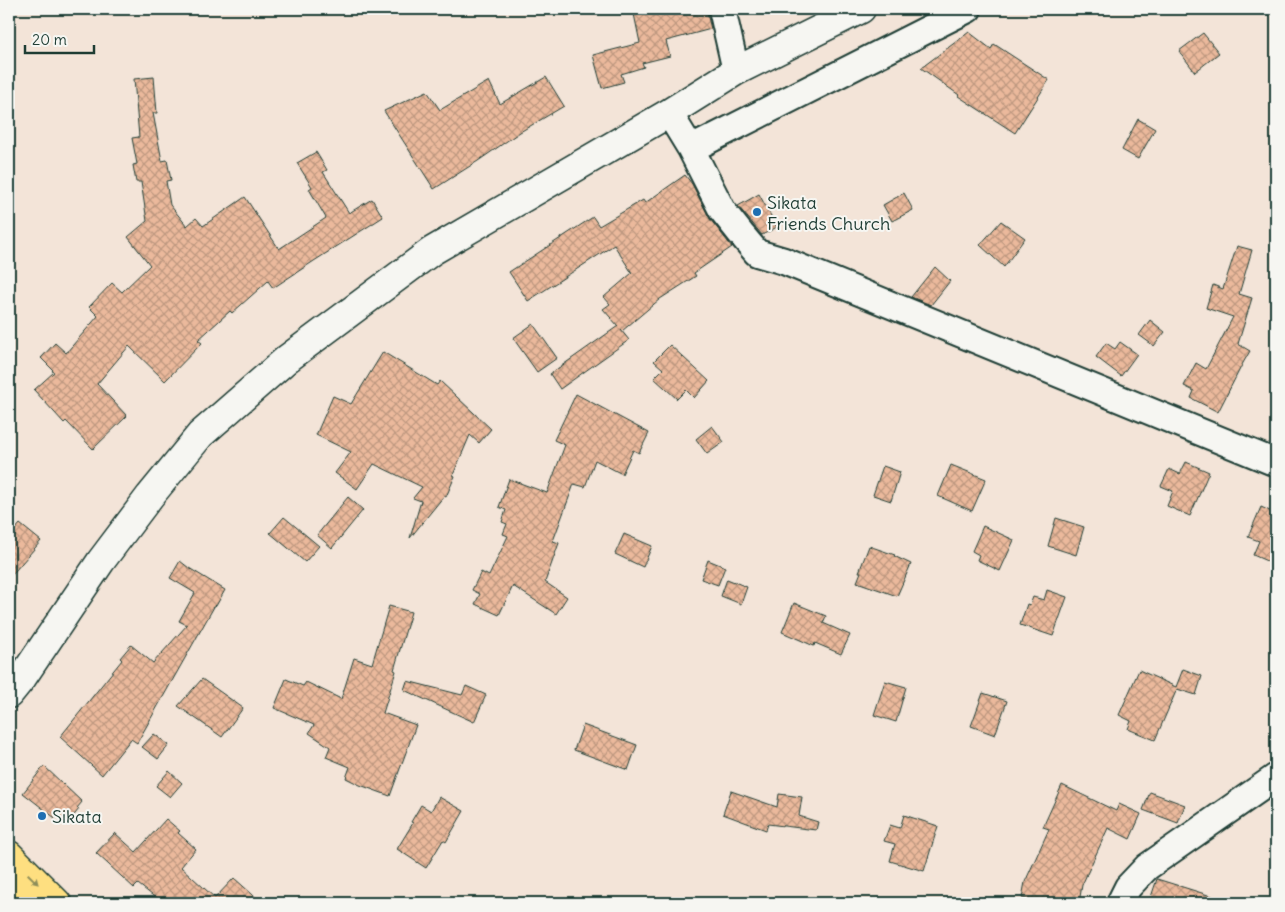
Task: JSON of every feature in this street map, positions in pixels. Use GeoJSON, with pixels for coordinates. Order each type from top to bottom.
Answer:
{"type":"FeatureCollection","features":[{"type":"Feature","properties":{"kind":"highway"},"geometry":{"type":"LineString","coordinates":[[9,855],[57,903]]}},
{"type":"Feature","properties":{"kind":"highway"},"geometry":{"type":"LineString","coordinates":[[9,884],[28,903]]}},
{"type":"Feature","properties":{"kind":"street"},"geometry":{"type":"LineString","coordinates":[[722,9],[736,71]]}},
{"type":"Feature","properties":{"kind":"street"},"geometry":{"type":"LineString","coordinates":[[9,708],[15,686],[100,561],[150,496],[200,436],[287,358],[432,251],[669,113],[736,71],[861,9]]}},
{"type":"Feature","properties":{"kind":"street"},"geometry":{"type":"LineString","coordinates":[[692,149],[968,9]]}},
{"type":"Feature","properties":{"kind":"street"},"geometry":{"type":"LineString","coordinates":[[669,113],[692,149],[722,210],[740,234],[757,252],[784,261],[1276,463]]}},
{"type":"Feature","properties":{"kind":"street"},"geometry":{"type":"LineString","coordinates":[[1120,903],[1128,887],[1147,867],[1276,777]]}},
{"type":"Feature","properties":{"kind":"building"},"geometry":{"type":"Polygon","coordinates":[[[633,9],[655,9],[656,14],[676,9],[706,9],[711,29],[666,41],[670,56],[642,63],[644,67],[621,74],[624,82],[602,88],[593,55],[640,43],[633,9]]]}},
{"type":"Feature","properties":{"kind":"building"},"geometry":{"type":"Polygon","coordinates":[[[969,32],[991,49],[994,44],[1049,80],[1015,133],[958,96],[921,68],[969,32]]]}},
{"type":"Feature","properties":{"kind":"building"},"geometry":{"type":"Polygon","coordinates":[[[1203,33],[1219,53],[1195,72],[1179,51],[1203,33]]]}},
{"type":"Feature","properties":{"kind":"building"},"geometry":{"type":"Polygon","coordinates":[[[154,77],[157,113],[153,113],[162,161],[167,160],[171,180],[166,181],[170,205],[187,226],[196,218],[203,226],[245,197],[279,249],[326,218],[309,189],[312,187],[297,163],[316,152],[327,170],[323,172],[349,213],[372,199],[383,217],[273,288],[268,281],[232,313],[230,311],[198,340],[202,343],[165,381],[129,346],[97,384],[127,416],[93,449],[66,421],[64,423],[34,390],[54,372],[41,358],[55,343],[66,353],[98,316],[89,307],[112,283],[122,292],[150,265],[128,237],[147,221],[141,182],[136,182],[133,165],[137,164],[132,138],[139,137],[134,79],[154,77]]]}},
{"type":"Feature","properties":{"kind":"building"},"geometry":{"type":"Polygon","coordinates":[[[546,77],[564,106],[520,132],[434,189],[384,111],[427,91],[440,110],[489,81],[500,104],[546,77]]]}},
{"type":"Feature","properties":{"kind":"building"},"geometry":{"type":"Polygon","coordinates":[[[1138,119],[1155,129],[1138,159],[1122,150],[1138,119]]]}},
{"type":"Feature","properties":{"kind":"building"},"geometry":{"type":"Polygon","coordinates":[[[685,175],[692,184],[710,219],[732,247],[694,273],[696,276],[660,299],[621,330],[629,340],[560,389],[550,374],[618,326],[603,309],[610,304],[604,297],[632,273],[614,245],[528,301],[509,272],[593,217],[599,226],[643,200],[645,203],[685,175]]]}},
{"type":"Feature","properties":{"kind":"building"},"geometry":{"type":"Polygon","coordinates":[[[904,193],[913,210],[892,221],[883,205],[904,193]]]}},
{"type":"Feature","properties":{"kind":"building"},"geometry":{"type":"Polygon","coordinates":[[[759,194],[777,227],[762,235],[738,206],[759,194]]]}},
{"type":"Feature","properties":{"kind":"building"},"geometry":{"type":"Polygon","coordinates":[[[1001,221],[1025,238],[1004,267],[980,245],[1001,221]]]}},
{"type":"Feature","properties":{"kind":"building"},"geometry":{"type":"Polygon","coordinates":[[[1237,246],[1252,250],[1239,294],[1252,298],[1238,344],[1250,351],[1218,412],[1191,398],[1194,391],[1184,386],[1196,363],[1206,369],[1233,317],[1206,308],[1213,285],[1223,289],[1237,246]]]}},
{"type":"Feature","properties":{"kind":"building"},"geometry":{"type":"Polygon","coordinates":[[[935,267],[950,281],[931,305],[911,297],[935,267]]]}},
{"type":"Feature","properties":{"kind":"building"},"geometry":{"type":"Polygon","coordinates":[[[1150,320],[1165,332],[1154,346],[1139,335],[1150,320]]]}},
{"type":"Feature","properties":{"kind":"building"},"geometry":{"type":"Polygon","coordinates":[[[533,324],[557,358],[537,372],[513,338],[533,324]]]}},
{"type":"Feature","properties":{"kind":"building"},"geometry":{"type":"Polygon","coordinates":[[[1120,342],[1137,354],[1121,376],[1096,357],[1106,343],[1115,349],[1120,342]]]}},
{"type":"Feature","properties":{"kind":"building"},"geometry":{"type":"Polygon","coordinates":[[[670,345],[709,381],[694,398],[686,390],[677,399],[654,378],[663,369],[654,361],[670,345]]]}},
{"type":"Feature","properties":{"kind":"building"},"geometry":{"type":"Polygon","coordinates":[[[383,352],[437,385],[440,381],[491,429],[479,443],[470,435],[446,497],[444,496],[410,538],[421,501],[413,498],[422,487],[374,464],[357,489],[335,473],[351,452],[316,435],[333,396],[351,404],[383,352]]]}},
{"type":"Feature","properties":{"kind":"building"},"geometry":{"type":"Polygon","coordinates":[[[576,394],[649,433],[639,453],[633,450],[622,474],[595,460],[585,487],[574,484],[553,541],[559,543],[545,582],[567,597],[556,614],[513,586],[499,615],[475,604],[480,594],[472,590],[481,572],[489,576],[508,536],[503,534],[507,524],[502,522],[506,510],[499,507],[509,479],[547,493],[565,445],[554,440],[576,394]]]}},
{"type":"Feature","properties":{"kind":"building"},"geometry":{"type":"Polygon","coordinates":[[[712,426],[724,442],[707,454],[696,439],[712,426]]]}},
{"type":"Feature","properties":{"kind":"building"},"geometry":{"type":"Polygon","coordinates":[[[1186,462],[1209,472],[1190,516],[1167,506],[1173,491],[1161,486],[1169,469],[1180,474],[1186,462]]]}},
{"type":"Feature","properties":{"kind":"building"},"geometry":{"type":"Polygon","coordinates":[[[951,465],[986,479],[972,511],[938,496],[951,465]]]}},
{"type":"Feature","properties":{"kind":"building"},"geometry":{"type":"Polygon","coordinates":[[[883,466],[900,472],[891,501],[873,495],[883,466]]]}},
{"type":"Feature","properties":{"kind":"building"},"geometry":{"type":"Polygon","coordinates":[[[348,497],[363,510],[332,548],[317,535],[348,497]]]}},
{"type":"Feature","properties":{"kind":"building"},"geometry":{"type":"Polygon","coordinates":[[[1276,502],[1276,565],[1253,555],[1259,541],[1248,537],[1261,507],[1272,512],[1276,502]]]}},
{"type":"Feature","properties":{"kind":"building"},"geometry":{"type":"Polygon","coordinates":[[[284,517],[319,546],[305,562],[270,533],[284,517]]]}},
{"type":"Feature","properties":{"kind":"building"},"geometry":{"type":"Polygon","coordinates":[[[1056,518],[1084,527],[1076,555],[1048,546],[1056,518]]]}},
{"type":"Feature","properties":{"kind":"building"},"geometry":{"type":"Polygon","coordinates":[[[20,524],[41,541],[9,578],[9,537],[20,524]]]}},
{"type":"Feature","properties":{"kind":"building"},"geometry":{"type":"Polygon","coordinates":[[[983,526],[1014,540],[1000,571],[977,560],[979,555],[972,551],[983,526]]]}},
{"type":"Feature","properties":{"kind":"building"},"geometry":{"type":"Polygon","coordinates":[[[624,534],[652,546],[643,567],[615,554],[624,534]]]}},
{"type":"Feature","properties":{"kind":"building"},"geometry":{"type":"Polygon","coordinates":[[[869,546],[895,555],[911,564],[897,596],[857,582],[869,546]]]}},
{"type":"Feature","properties":{"kind":"building"},"geometry":{"type":"Polygon","coordinates":[[[708,560],[725,567],[718,585],[701,579],[708,560]]]}},
{"type":"Feature","properties":{"kind":"building"},"geometry":{"type":"Polygon","coordinates":[[[180,561],[225,590],[137,743],[131,739],[102,775],[60,737],[122,660],[120,658],[131,645],[153,663],[187,625],[179,621],[195,593],[170,578],[180,561]]]}},
{"type":"Feature","properties":{"kind":"building"},"geometry":{"type":"Polygon","coordinates":[[[727,579],[747,587],[741,604],[721,596],[727,579]]]}},
{"type":"Feature","properties":{"kind":"building"},"geometry":{"type":"Polygon","coordinates":[[[1047,590],[1067,597],[1053,636],[1020,625],[1027,604],[1030,605],[1033,597],[1044,600],[1047,590]]]}},
{"type":"Feature","properties":{"kind":"building"},"geometry":{"type":"Polygon","coordinates":[[[794,603],[826,616],[823,623],[850,635],[841,654],[815,643],[814,646],[782,632],[794,603]]]}},
{"type":"Feature","properties":{"kind":"building"},"geometry":{"type":"Polygon","coordinates":[[[389,606],[411,612],[383,713],[416,725],[390,796],[346,778],[350,767],[326,757],[330,747],[309,733],[314,725],[274,708],[286,679],[303,686],[306,682],[341,699],[354,658],[372,664],[389,606]]]}},
{"type":"Feature","properties":{"kind":"building"},"geometry":{"type":"Polygon","coordinates":[[[1183,669],[1202,676],[1196,695],[1177,689],[1155,740],[1128,729],[1131,721],[1119,715],[1139,670],[1176,687],[1183,669]]]}},
{"type":"Feature","properties":{"kind":"building"},"geometry":{"type":"Polygon","coordinates":[[[202,679],[243,708],[222,737],[178,706],[202,679]]]}},
{"type":"Feature","properties":{"kind":"building"},"geometry":{"type":"Polygon","coordinates":[[[407,681],[462,695],[466,686],[486,695],[474,722],[404,690],[407,681]]]}},
{"type":"Feature","properties":{"kind":"building"},"geometry":{"type":"Polygon","coordinates":[[[885,681],[906,687],[896,722],[874,715],[885,681]]]}},
{"type":"Feature","properties":{"kind":"building"},"geometry":{"type":"Polygon","coordinates":[[[983,693],[1007,701],[995,735],[971,726],[983,693]]]}},
{"type":"Feature","properties":{"kind":"building"},"geometry":{"type":"Polygon","coordinates":[[[583,725],[637,745],[628,770],[574,750],[583,725]]]}},
{"type":"Feature","properties":{"kind":"building"},"geometry":{"type":"Polygon","coordinates":[[[154,734],[169,745],[158,759],[142,747],[154,734]]]}},
{"type":"Feature","properties":{"kind":"building"},"geometry":{"type":"Polygon","coordinates":[[[44,766],[82,802],[67,824],[56,816],[55,818],[23,793],[44,766]]]}},
{"type":"Feature","properties":{"kind":"building"},"geometry":{"type":"Polygon","coordinates":[[[169,771],[182,783],[170,797],[156,786],[169,771]]]}},
{"type":"Feature","properties":{"kind":"building"},"geometry":{"type":"Polygon","coordinates":[[[1062,785],[1116,811],[1119,804],[1141,814],[1130,839],[1108,828],[1082,885],[1079,903],[1050,903],[1022,898],[1025,882],[1049,829],[1043,827],[1062,785]]]}},
{"type":"Feature","properties":{"kind":"building"},"geometry":{"type":"Polygon","coordinates":[[[731,791],[777,807],[779,794],[802,797],[799,816],[818,822],[816,830],[768,824],[766,830],[723,814],[731,791]]]}},
{"type":"Feature","properties":{"kind":"building"},"geometry":{"type":"Polygon","coordinates":[[[1150,792],[1185,805],[1178,823],[1143,810],[1150,792]]]}},
{"type":"Feature","properties":{"kind":"building"},"geometry":{"type":"Polygon","coordinates":[[[439,797],[464,811],[446,842],[443,840],[426,868],[397,849],[413,823],[411,822],[421,805],[431,811],[439,797]]]}},
{"type":"Feature","properties":{"kind":"building"},"geometry":{"type":"Polygon","coordinates":[[[904,815],[938,826],[924,871],[890,861],[895,844],[884,841],[890,825],[900,828],[904,815]]]}},
{"type":"Feature","properties":{"kind":"building"},"geometry":{"type":"Polygon","coordinates":[[[166,819],[196,849],[181,867],[215,898],[234,878],[262,903],[162,903],[138,884],[134,888],[96,853],[115,833],[136,852],[166,819]]]}},
{"type":"Feature","properties":{"kind":"building"},"geometry":{"type":"Polygon","coordinates":[[[1157,879],[1221,899],[1220,903],[1161,903],[1150,900],[1157,879]]]}},
{"type":"Feature","properties":{"kind":"place","name":"Sikata Friends Church"},"geometry":{"type":"Point","coordinates":[757,212]}},
{"type":"Feature","properties":{"kind":"place","name":"Sikata"},"geometry":{"type":"Point","coordinates":[42,816]}}]}
